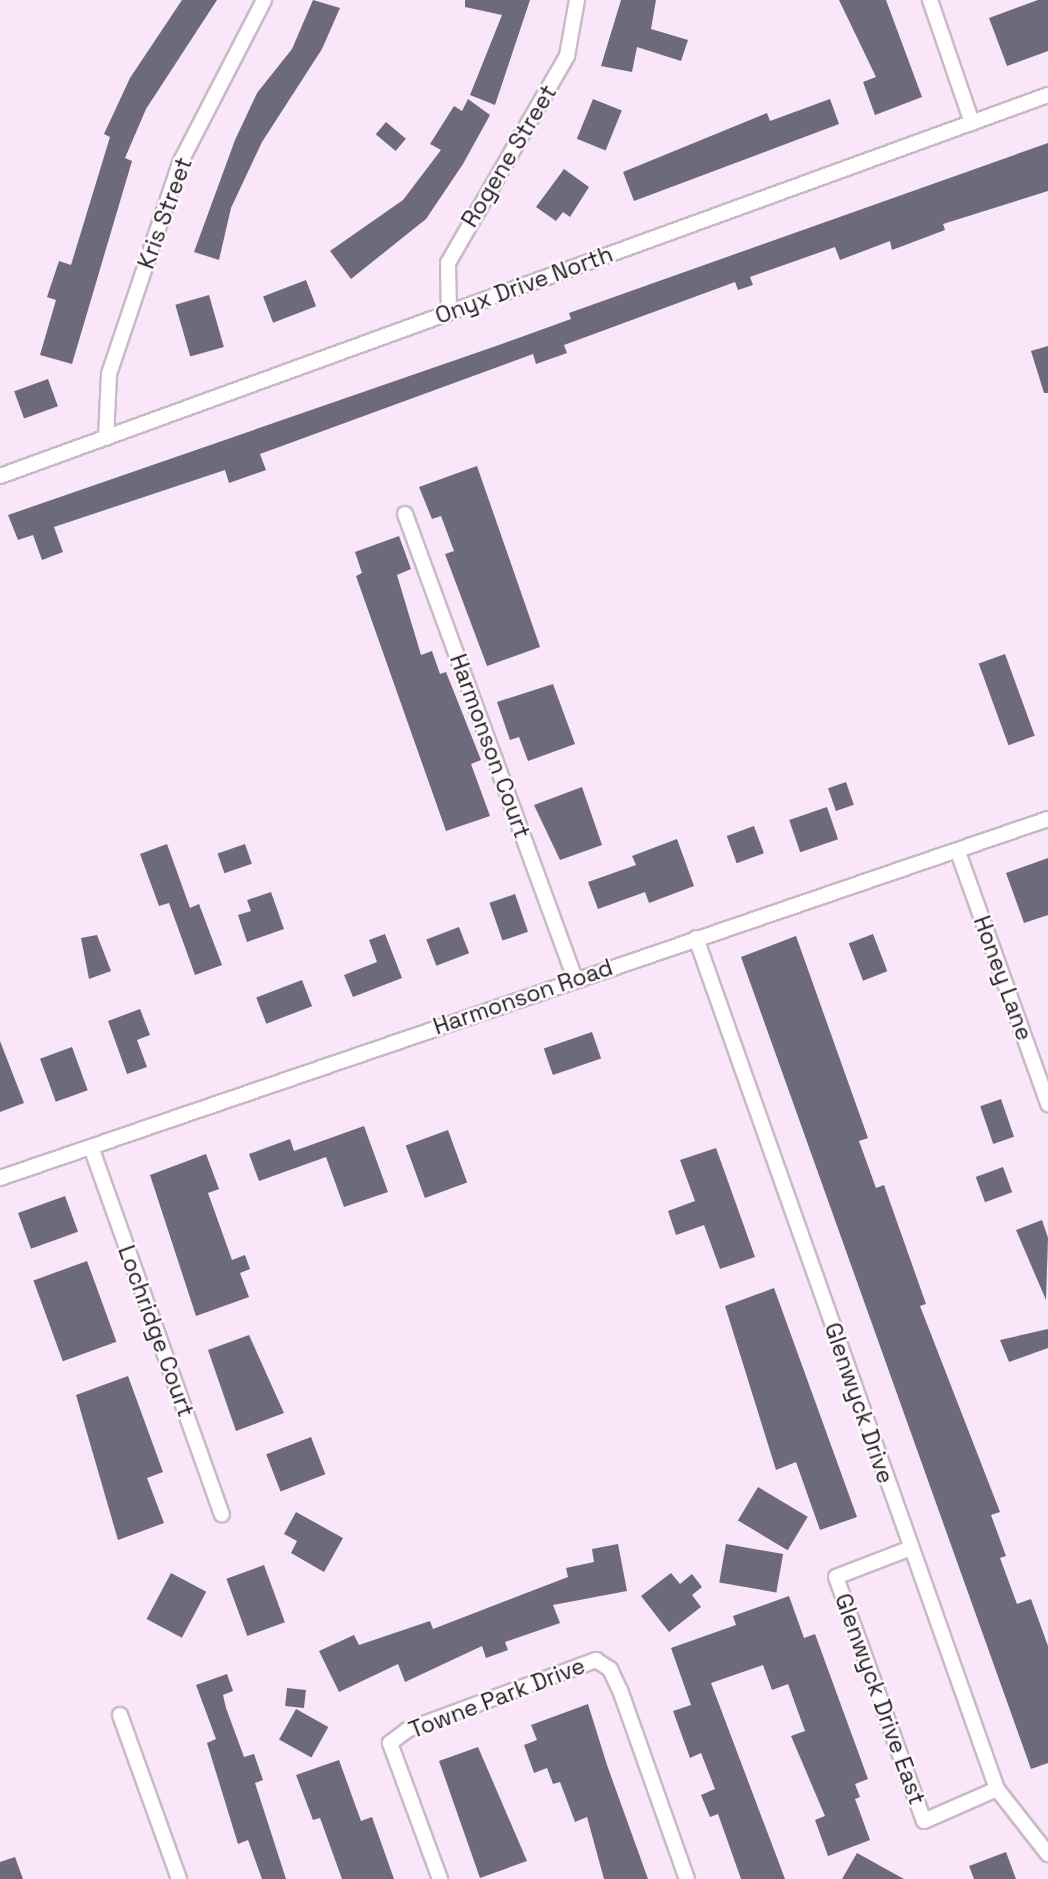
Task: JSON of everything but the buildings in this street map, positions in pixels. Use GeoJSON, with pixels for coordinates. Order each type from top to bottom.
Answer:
{"type":"FeatureCollection","features":[{"type":"Feature","properties":{"kind":"street","name":"Kris Street"},"geometry":{"type":"LineString","coordinates":[[106,438],[109,374],[180,163],[264,0]]}},
{"type":"Feature","properties":{"kind":"street","name":"Rogene Street"},"geometry":{"type":"LineString","coordinates":[[449,312],[447,262],[566,56],[577,0]]}},
{"type":"Feature","properties":{"kind":"street"},"geometry":{"type":"LineString","coordinates":[[930,0],[972,123]]}},
{"type":"Feature","properties":{"kind":"street","name":"Onyx Drive North"},"geometry":{"type":"LineString","coordinates":[[0,476],[1048,95]]}},
{"type":"Feature","properties":{"kind":"street","name":"Harmonson Court"},"geometry":{"type":"LineString","coordinates":[[405,514],[575,978]]}},
{"type":"Feature","properties":{"kind":"street","name":"Harmonson Road"},"geometry":{"type":"LineString","coordinates":[[0,1178],[575,978],[958,852],[1048,819]]}},
{"type":"Feature","properties":{"kind":"street","name":"Honey Lane"},"geometry":{"type":"LineString","coordinates":[[958,852],[1048,1104]]}},
{"type":"Feature","properties":{"kind":"street","name":"Glenwyck Drive"},"geometry":{"type":"LineString","coordinates":[[696,938],[997,1789],[1048,1854]]}},
{"type":"Feature","properties":{"kind":"street","name":"Lochridge Court"},"geometry":{"type":"LineString","coordinates":[[91,1147],[222,1514]]}},
{"type":"Feature","properties":{"kind":"street","name":"Glenwyck Drive East"},"geometry":{"type":"LineString","coordinates":[[911,1548],[836,1577],[924,1821],[997,1789]]}},
{"type":"Feature","properties":{"kind":"street","name":"Towne Park Drive"},"geometry":{"type":"LineString","coordinates":[[440,1879],[390,1743],[407,1730],[580,1664],[605,1664],[687,1879]]}},
{"type":"Feature","properties":{"kind":"street"},"geometry":{"type":"LineString","coordinates":[[120,1715],[179,1879]]}}]}
